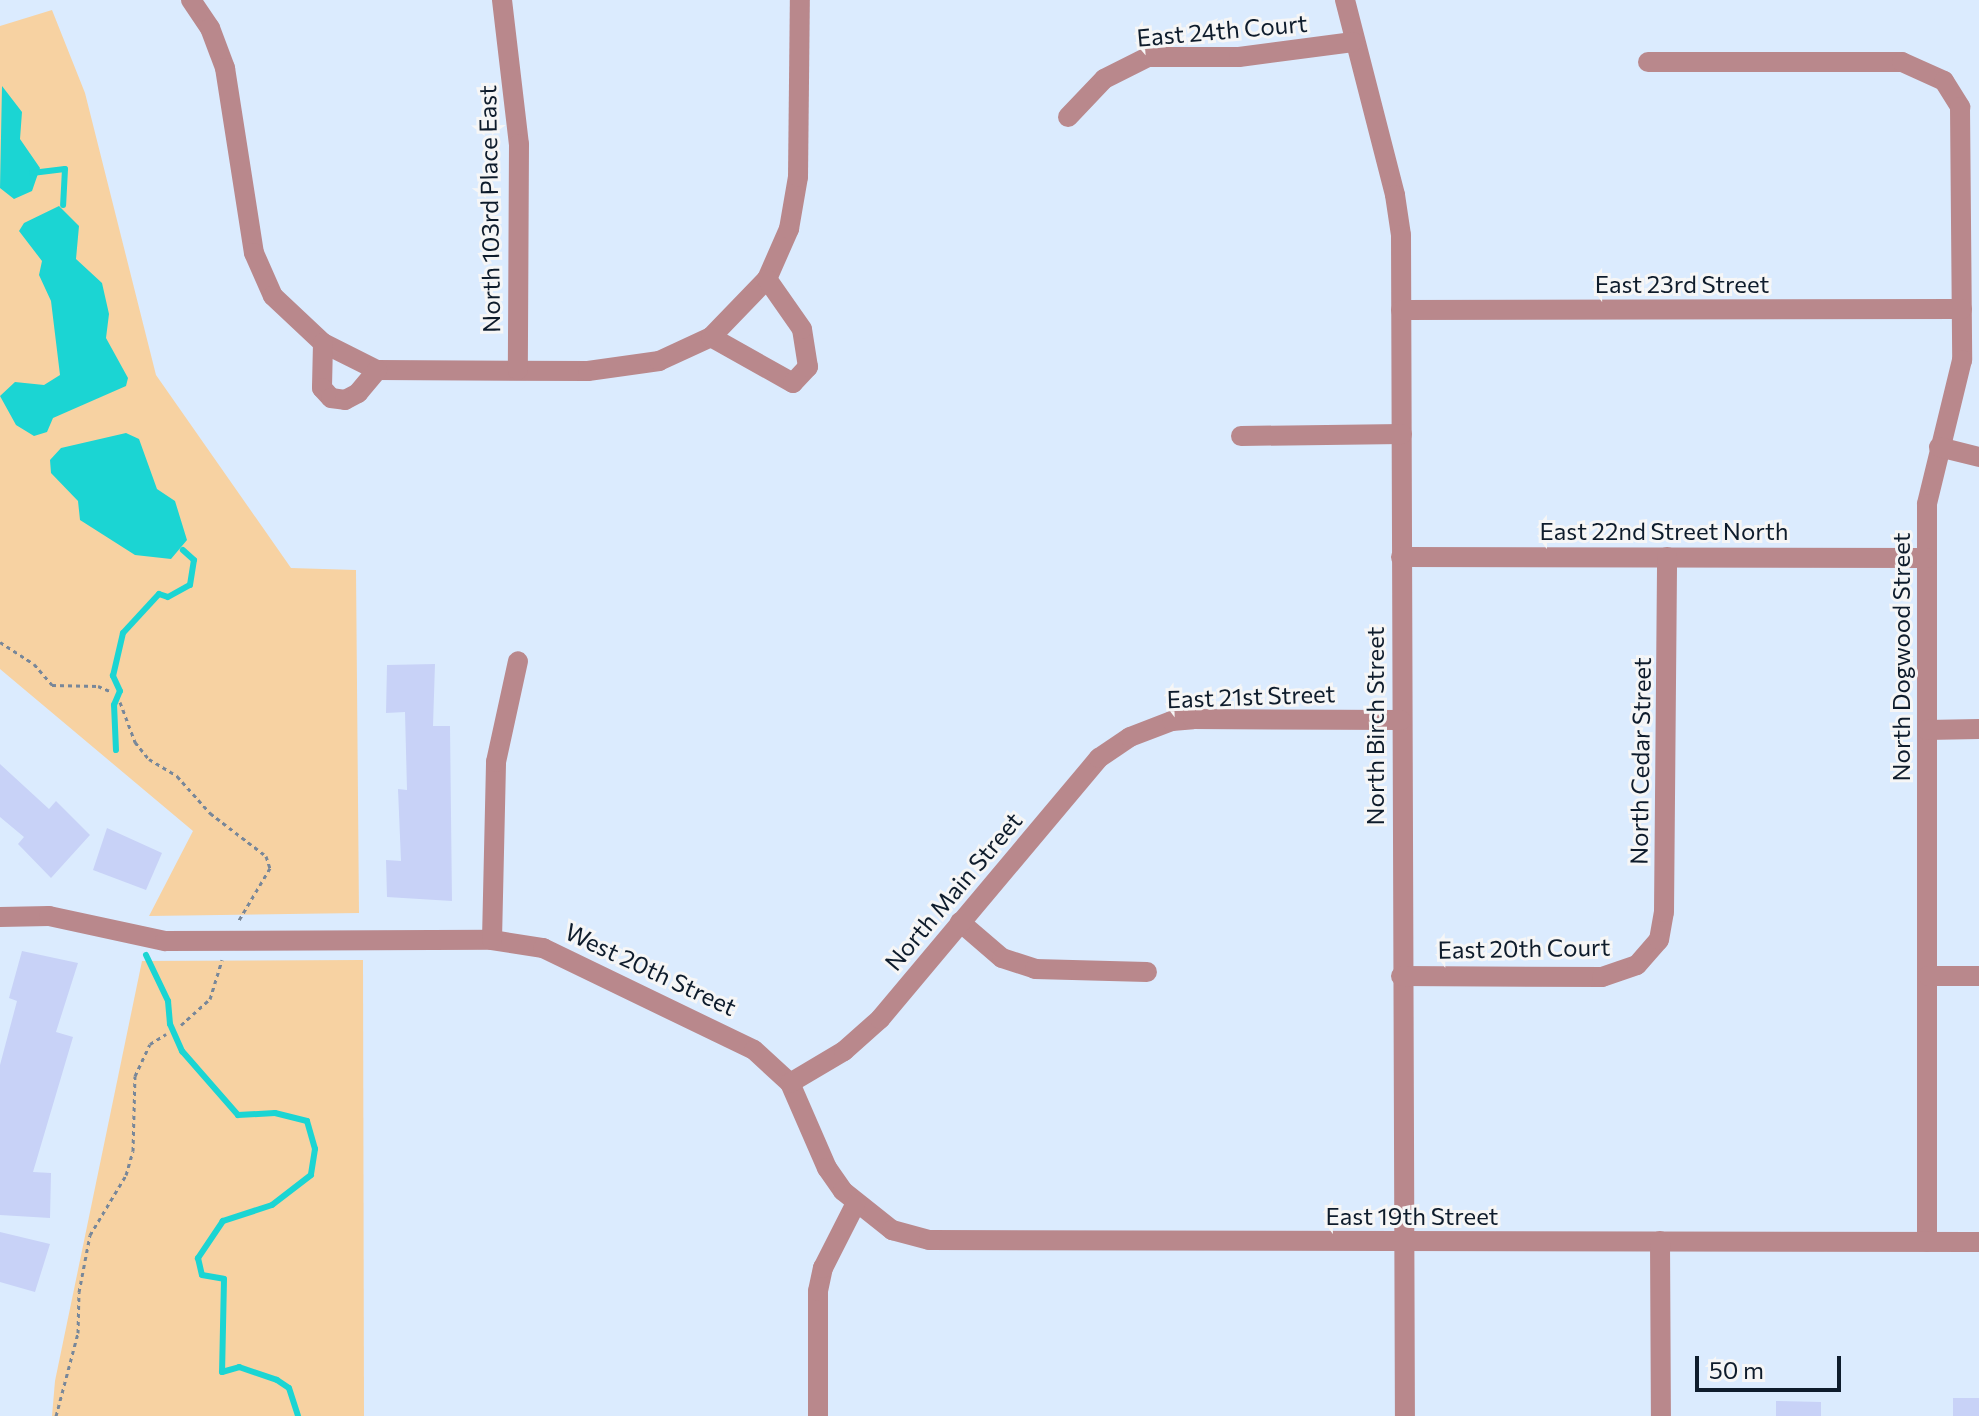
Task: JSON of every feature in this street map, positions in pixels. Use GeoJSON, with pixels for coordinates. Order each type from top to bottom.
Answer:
{"type":"FeatureCollection","features":[{"type":"Feature","properties":{"kind":"street"},"geometry":{"type":"LineString","coordinates":[[191,0],[210,28],[225,68],[254,253],[273,296],[323,343],[377,370],[588,371],[659,361],[711,337],[740,311],[767,279],[789,229],[798,177],[800,0]]}},
{"type":"Feature","properties":{"kind":"street","name":"North 103rd Place East"},"geometry":{"type":"LineString","coordinates":[[502,0],[519,144],[518,370]]}},
{"type":"Feature","properties":{"kind":"street","name":"North Birch Street"},"geometry":{"type":"LineString","coordinates":[[1345,0],[1353,42],[1395,195],[1401,310],[1401,976],[1405,1416]]}},
{"type":"Feature","properties":{"kind":"street","name":"East 24th Court"},"geometry":{"type":"LineString","coordinates":[[1068,117],[1104,79],[1148,57],[1239,57],[1353,42]]}},
{"type":"Feature","properties":{"kind":"street","name":"North Dogwood Street"},"geometry":{"type":"LineString","coordinates":[[1648,62],[1902,62],[1944,81],[1960,107],[1963,126],[1962,360],[1927,504],[1927,1242]]}},
{"type":"Feature","properties":{"kind":"street"},"geometry":{"type":"LineString","coordinates":[[711,337],[793,383],[808,367],[802,329],[767,279]]}},
{"type":"Feature","properties":{"kind":"street","name":"East 23rd Street"},"geometry":{"type":"LineString","coordinates":[[1401,310],[1962,309]]}},
{"type":"Feature","properties":{"kind":"street"},"geometry":{"type":"LineString","coordinates":[[323,343],[322,388],[331,398],[345,400],[358,393],[377,370]]}},
{"type":"Feature","properties":{"kind":"street"},"geometry":{"type":"LineString","coordinates":[[1241,436],[1402,434]]}},
{"type":"Feature","properties":{"kind":"street"},"geometry":{"type":"LineString","coordinates":[[1939,447],[1979,457]]}},
{"type":"Feature","properties":{"kind":"street","name":"East 22nd Street North"},"geometry":{"type":"LineString","coordinates":[[1401,557],[1927,558]]}},
{"type":"Feature","properties":{"kind":"street","name":"North Cedar Street"},"geometry":{"type":"LineString","coordinates":[[1644,959],[1659,940],[1664,912],[1667,557]]}},
{"type":"Feature","properties":{"kind":"street"},"geometry":{"type":"LineString","coordinates":[[492,940],[496,762],[518,661]]}},
{"type":"Feature","properties":{"kind":"street","name":"East 21st Street"},"geometry":{"type":"LineString","coordinates":[[1151,727],[1193,719],[1401,720]]}},
{"type":"Feature","properties":{"kind":"street","name":"North Main Street"},"geometry":{"type":"LineString","coordinates":[[790,1083],[864,1035],[1099,758],[1151,727]]}},
{"type":"Feature","properties":{"kind":"street"},"geometry":{"type":"LineString","coordinates":[[1927,730],[1979,729]]}},
{"type":"Feature","properties":{"kind":"street","name":"West 20th Street"},"geometry":{"type":"LineString","coordinates":[[0,917],[49,916],[165,941],[492,940],[576,960],[736,1038],[790,1083]]}},
{"type":"Feature","properties":{"kind":"street"},"geometry":{"type":"LineString","coordinates":[[960,922],[1002,958],[1035,969],[1147,972]]}},
{"type":"Feature","properties":{"kind":"street","name":"East 20th Court"},"geometry":{"type":"LineString","coordinates":[[1401,976],[1602,977],[1624,972],[1644,959]]}},
{"type":"Feature","properties":{"kind":"street"},"geometry":{"type":"LineString","coordinates":[[1928,976],[1979,976]]}},
{"type":"Feature","properties":{"kind":"street","name":"East 19th Street"},"geometry":{"type":"LineString","coordinates":[[790,1083],[827,1168],[855,1205],[892,1230],[929,1240],[1979,1242]]}},
{"type":"Feature","properties":{"kind":"street"},"geometry":{"type":"LineString","coordinates":[[818,1416],[818,1291],[823,1268],[855,1205]]}},
{"type":"Feature","properties":{"kind":"street"},"geometry":{"type":"LineString","coordinates":[[1660,1241],[1661,1416]]}},
{"type":"Feature","properties":{"kind":"path"},"geometry":{"type":"LineString","coordinates":[[0,642],[34,664],[52,685],[98,686],[112,692]]}},
{"type":"Feature","properties":{"kind":"path"},"geometry":{"type":"LineString","coordinates":[[120,702],[135,742],[149,759],[177,776],[210,813],[266,856],[270,868],[227,941],[210,999],[181,1025]]}},
{"type":"Feature","properties":{"kind":"path"},"geometry":{"type":"LineString","coordinates":[[56,1416],[78,1333],[79,1292],[90,1235],[126,1175],[133,1151],[135,1076],[150,1044],[166,1034]]}},
{"type":"Feature","properties":{"kind":"shaded area"},"geometry":{"type":"Polygon","coordinates":[[[52,10],[85,93],[156,375],[291,568],[356,570],[359,913],[149,916],[193,831],[0,669],[0,26],[52,10]]]}},
{"type":"Feature","properties":{"kind":"shaded area"},"geometry":{"type":"Polygon","coordinates":[[[2,86],[22,112],[20,139],[40,168],[32,191],[14,199],[0,188],[2,86]]]}},
{"type":"Feature","properties":{"kind":"shaded area"},"geometry":{"type":"Polygon","coordinates":[[[59,206],[79,226],[76,259],[102,283],[109,314],[106,338],[128,378],[126,386],[53,418],[47,432],[34,436],[16,425],[0,396],[15,382],[44,385],[60,375],[51,301],[39,275],[42,261],[19,231],[24,223],[59,206]]]}},
{"type":"Feature","properties":{"kind":"shaded area"},"geometry":{"type":"Polygon","coordinates":[[[126,433],[139,439],[157,489],[175,501],[187,540],[171,559],[135,555],[80,520],[78,501],[51,473],[50,460],[61,448],[126,433]]]}},
{"type":"Feature","properties":{"kind":"shaded area"},"geometry":{"type":"Polygon","coordinates":[[[363,960],[364,1416],[52,1416],[55,1381],[142,961],[363,960]]]}},
{"type":"Feature","properties":{"kind":"building"},"geometry":{"type":"Polygon","coordinates":[[[435,664],[433,726],[450,726],[452,901],[387,897],[386,860],[401,861],[398,789],[407,790],[405,712],[386,713],[387,665],[435,664]]]}},
{"type":"Feature","properties":{"kind":"building"},"geometry":{"type":"Polygon","coordinates":[[[0,764],[49,809],[56,801],[90,835],[51,878],[18,844],[24,837],[0,817],[0,764]]]}},
{"type":"Feature","properties":{"kind":"building"},"geometry":{"type":"Polygon","coordinates":[[[107,828],[162,853],[146,890],[93,870],[107,828]]]}},
{"type":"Feature","properties":{"kind":"building"},"geometry":{"type":"Polygon","coordinates":[[[22,951],[78,963],[56,1032],[73,1037],[33,1172],[51,1173],[50,1218],[0,1215],[0,1065],[17,1001],[9,998],[22,951]]]}},
{"type":"Feature","properties":{"kind":"building"},"geometry":{"type":"Polygon","coordinates":[[[0,1232],[50,1244],[35,1292],[0,1282],[0,1232]]]}},
{"type":"Feature","properties":{"kind":"building"},"geometry":{"type":"Polygon","coordinates":[[[1953,1398],[1979,1398],[1979,1416],[1953,1416],[1953,1398]]]}},
{"type":"Feature","properties":{"kind":"building"},"geometry":{"type":"Polygon","coordinates":[[[1776,1401],[1821,1402],[1821,1416],[1776,1416],[1776,1401]]]}},
{"type":"Feature","properties":{"kind":"waterway"},"geometry":{"type":"LineString","coordinates":[[32,173],[65,169],[63,205]]}},
{"type":"Feature","properties":{"kind":"waterway"},"geometry":{"type":"LineString","coordinates":[[116,750],[114,705],[120,691],[113,676],[123,633],[159,594],[168,597],[190,585],[194,560],[183,550]]}},
{"type":"Feature","properties":{"kind":"waterway"},"geometry":{"type":"LineString","coordinates":[[146,955],[168,1001],[170,1024],[182,1051],[238,1115],[275,1113],[307,1121],[315,1149],[311,1175],[272,1205],[223,1221],[198,1258],[202,1275],[224,1279],[222,1372],[239,1367],[277,1380],[289,1388],[298,1416]]}}]}
